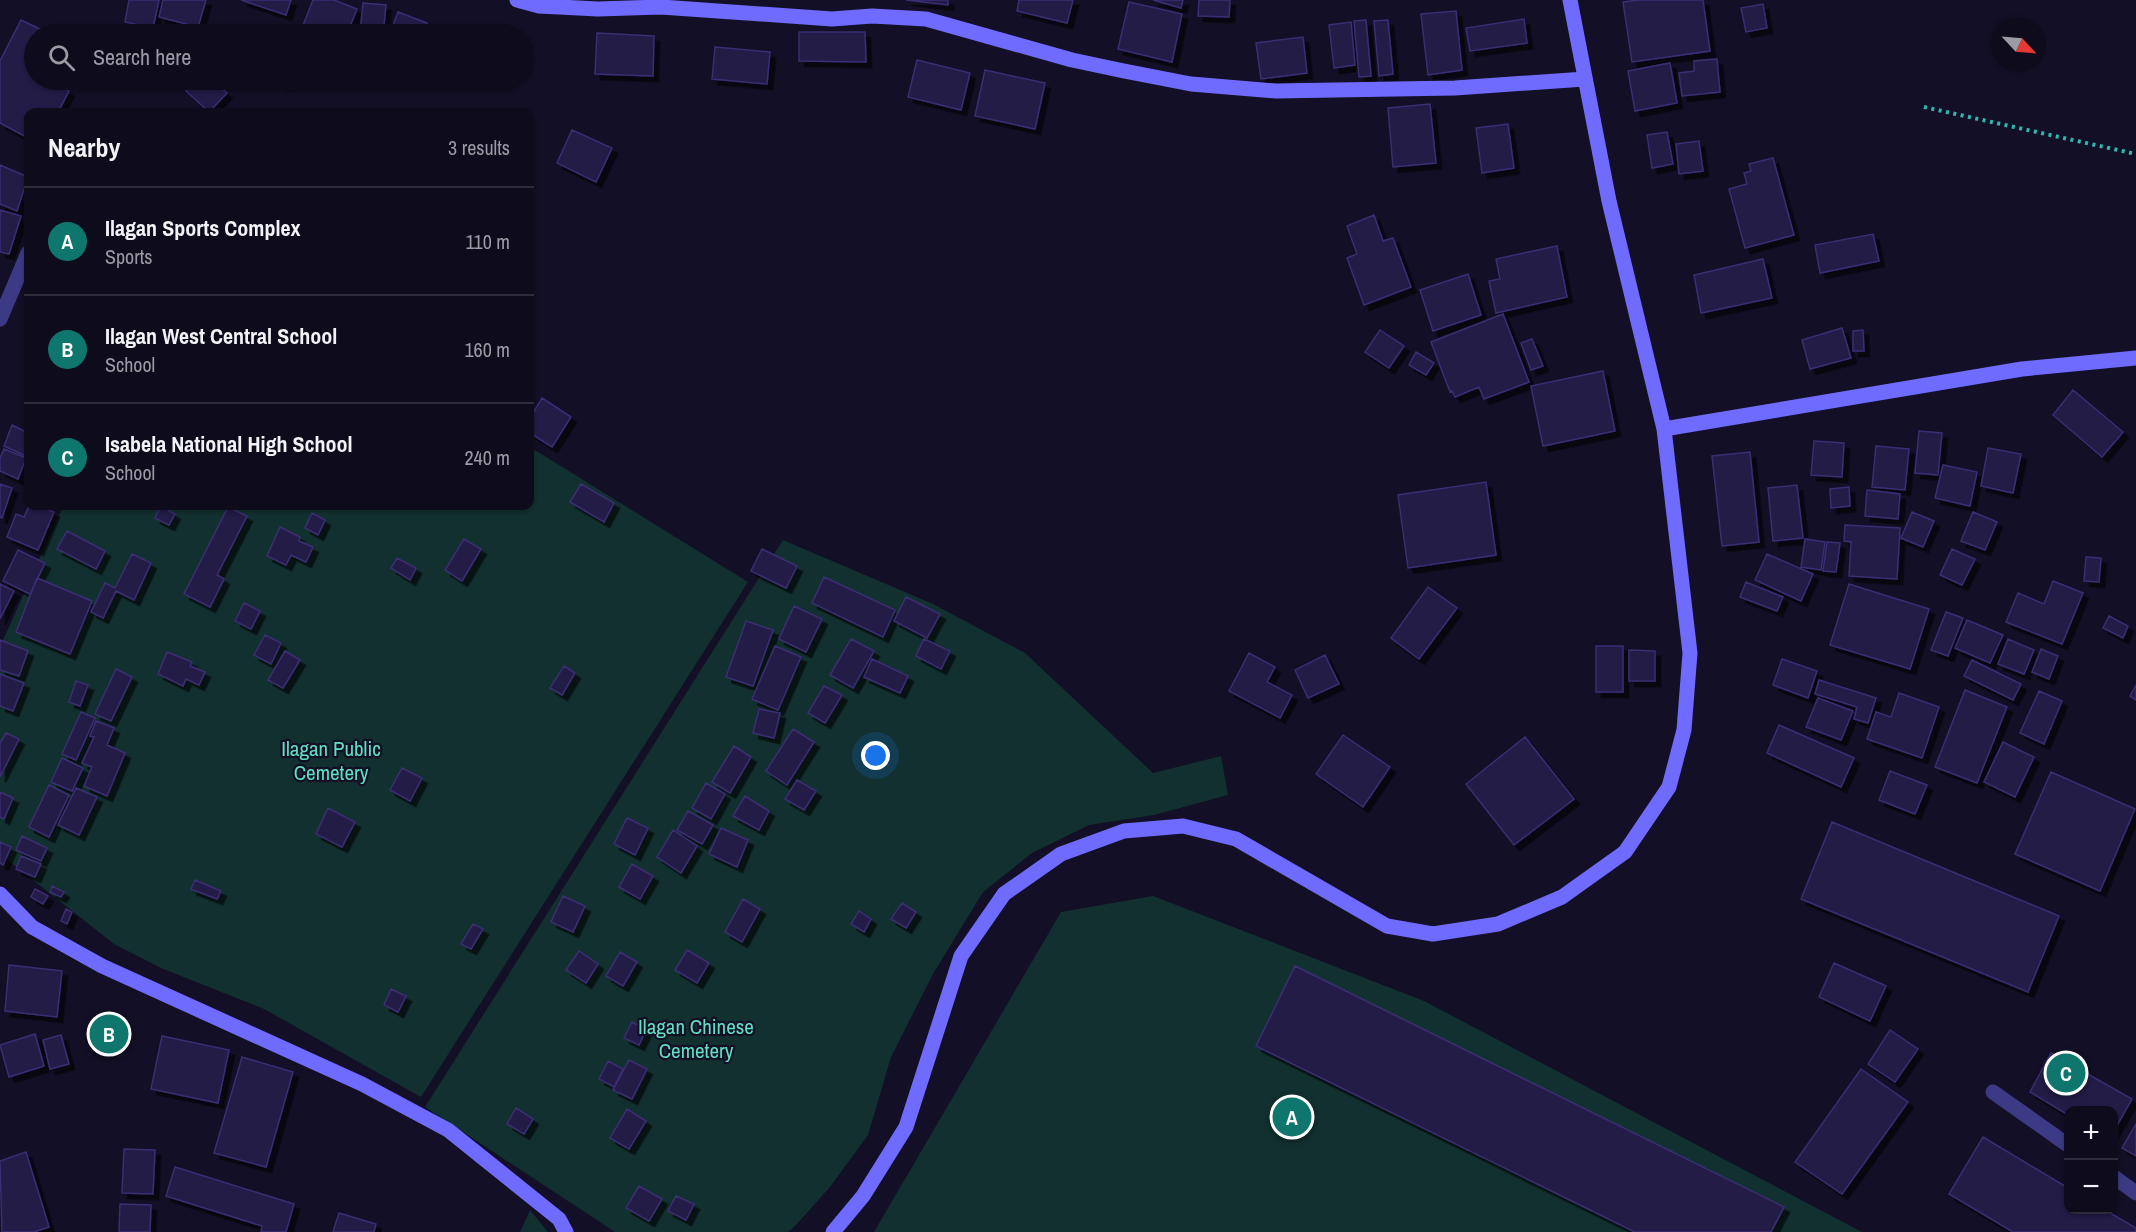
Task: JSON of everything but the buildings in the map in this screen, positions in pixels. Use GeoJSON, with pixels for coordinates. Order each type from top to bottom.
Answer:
{"type":"FeatureCollection","features":[{"type":"Feature","properties":{"kind":"street"},"geometry":{"type":"LineString","coordinates":[[517,0],[539,6],[598,9],[662,8],[832,19],[872,16],[926,19],[1072,60],[1124,71],[1191,84],[1276,91],[1455,87],[1585,79]]}},
{"type":"Feature","properties":{"kind":"street"},"geometry":{"type":"LineString","coordinates":[[833,1232],[863,1196],[906,1127],[961,956],[1004,894],[1061,854],[1124,831],[1183,826],[1236,839],[1387,926],[1433,934],[1498,924],[1562,897],[1625,852],[1669,787],[1684,730],[1690,653],[1664,429],[1609,201],[1570,0]]}},
{"type":"Feature","properties":{"kind":"street"},"geometry":{"type":"LineString","coordinates":[[0,319],[24,262]]}},
{"type":"Feature","properties":{"kind":"street"},"geometry":{"type":"LineString","coordinates":[[1664,429],[2022,369],[2136,358]]}},
{"type":"Feature","properties":{"kind":"street"},"geometry":{"type":"LineString","coordinates":[[0,894],[32,927],[102,966],[362,1084],[448,1130],[559,1219],[566,1232]]}},
{"type":"Feature","properties":{"kind":"street"},"geometry":{"type":"LineString","coordinates":[[1993,1092],[2064,1142]]}},
{"type":"Feature","properties":{"kind":"street"},"geometry":{"type":"LineString","coordinates":[[2118,1180],[2136,1193]]}},
{"type":"Feature","properties":{"kind":"path"},"geometry":{"type":"LineString","coordinates":[[1924,107],[2136,154]]}},
{"type":"Feature","properties":{"kind":"green space","name":"Ilagan Public Cemetery"},"geometry":{"type":"Polygon","coordinates":[[[534,449],[748,582],[421,1097],[264,1009],[161,968],[114,944],[0,854],[0,647],[61,510],[534,510],[534,449]]]}},
{"type":"Feature","properties":{"kind":"green space","name":"Ilagan Chinese Cemetery"},"geometry":{"type":"Polygon","coordinates":[[[783,540],[933,604],[1025,653],[1153,773],[1221,756],[1228,795],[1154,815],[1089,825],[1032,853],[983,892],[933,974],[891,1057],[868,1135],[830,1187],[788,1232],[615,1232],[425,1107],[783,540]]]}},
{"type":"Feature","properties":{"kind":"green space"},"geometry":{"type":"Polygon","coordinates":[[[1153,896],[1424,1001],[1862,1232],[874,1232],[1061,912],[1153,896]]]}},
{"type":"Feature","properties":{"kind":"green space"},"geometry":{"type":"Polygon","coordinates":[[[530,1210],[548,1232],[520,1232],[530,1210]]]}},
{"type":"Feature","properties":{"kind":"place","name":"Ilagan West Central School"},"geometry":{"type":"Point","coordinates":[109,1034]}},
{"type":"Feature","properties":{"kind":"place","name":"Isabela National High School"},"geometry":{"type":"Point","coordinates":[2066,1073]}},
{"type":"Feature","properties":{"kind":"place","name":"Ilagan Sports Complex"},"geometry":{"type":"Point","coordinates":[1292,1117]}}]}
